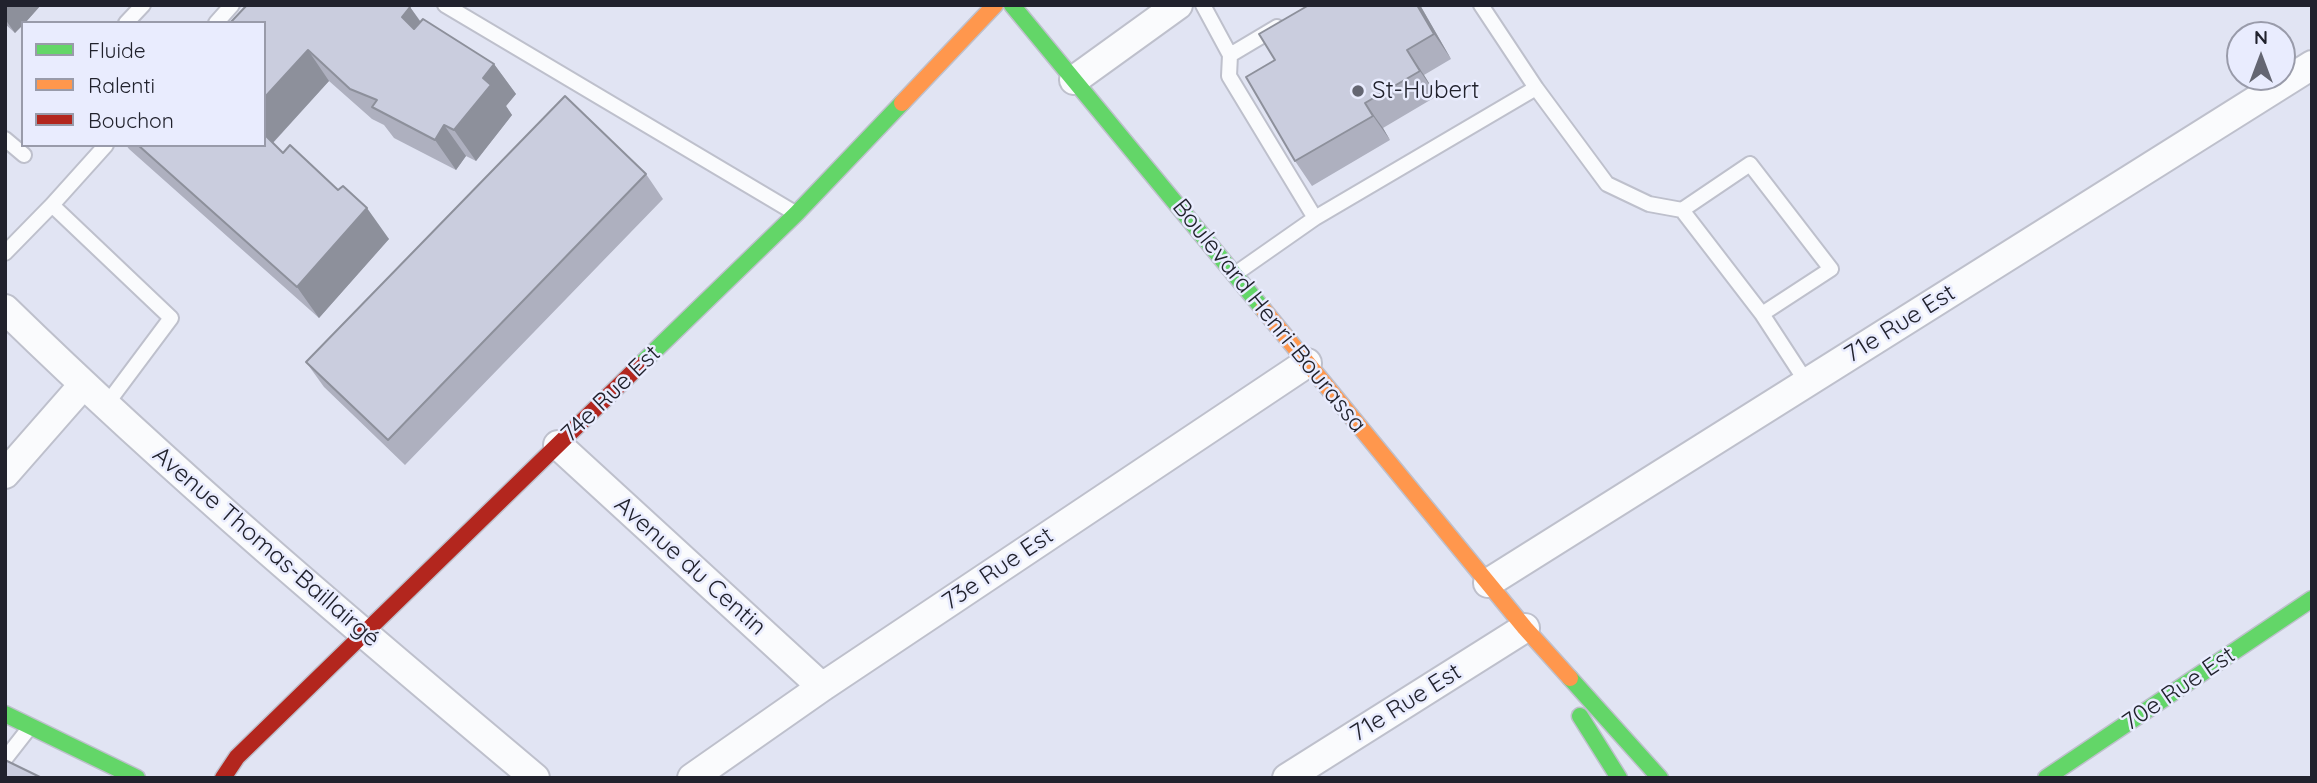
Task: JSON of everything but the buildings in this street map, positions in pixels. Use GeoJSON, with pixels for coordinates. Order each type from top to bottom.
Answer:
{"type":"FeatureCollection","features":[{"type":"Feature","properties":{"kind":"street","name":"74e Rue Est"},"geometry":{"type":"LineString","coordinates":[[223,778],[237,757],[365,636],[796,214],[995,5]]}},
{"type":"Feature","properties":{"kind":"street","name":"Boulevard Henri-Bourassa"},"geometry":{"type":"LineString","coordinates":[[1012,5],[1525,628],[1660,778]]}},
{"type":"Feature","properties":{"kind":"street"},"geometry":{"type":"LineString","coordinates":[[1074,80],[1178,5]]}},
{"type":"Feature","properties":{"kind":"street","name":"71e Rue Est"},"geometry":{"type":"LineString","coordinates":[[1488,583],[2312,65]]}},
{"type":"Feature","properties":{"kind":"street","name":"Avenue Thomas-Baillairgé"},"geometry":{"type":"LineString","coordinates":[[5,309],[83,385],[365,636],[535,778]]}},
{"type":"Feature","properties":{"kind":"street","name":"73e Rue Est"},"geometry":{"type":"LineString","coordinates":[[692,778],[822,687],[1307,363]]}},
{"type":"Feature","properties":{"kind":"street"},"geometry":{"type":"LineString","coordinates":[[5,474],[83,385]]}},
{"type":"Feature","properties":{"kind":"street","name":"Avenue du Centin"},"geometry":{"type":"LineString","coordinates":[[558,445],[822,687]]}},
{"type":"Feature","properties":{"kind":"street","name":"70e Rue Est"},"geometry":{"type":"LineString","coordinates":[[2046,778],[2312,599]]}},
{"type":"Feature","properties":{"kind":"street","name":"Boulevard Henri-Bourassa"},"geometry":{"type":"LineString","coordinates":[[1525,628],[1619,778]]}},
{"type":"Feature","properties":{"kind":"street","name":"71e Rue Est"},"geometry":{"type":"LineString","coordinates":[[1287,778],[1525,628]]}},
{"type":"Feature","properties":{"kind":"street"},"geometry":{"type":"LineString","coordinates":[[5,714],[137,778]]}},
{"type":"Feature","properties":{"kind":"lane"},"geometry":{"type":"LineString","coordinates":[[128,21],[143,5]]}},
{"type":"Feature","properties":{"kind":"lane"},"geometry":{"type":"LineString","coordinates":[[218,21],[232,5]]}},
{"type":"Feature","properties":{"kind":"lane"},"geometry":{"type":"LineString","coordinates":[[446,5],[796,214]]}},
{"type":"Feature","properties":{"kind":"lane"},"geometry":{"type":"LineString","coordinates":[[1203,5],[1230,55],[1229,76],[1315,218]]}},
{"type":"Feature","properties":{"kind":"lane"},"geometry":{"type":"LineString","coordinates":[[1481,5],[1535,88],[1607,184],[1649,204],[1682,210],[1762,314],[1807,383]]}},
{"type":"Feature","properties":{"kind":"lane"},"geometry":{"type":"LineString","coordinates":[[1230,55],[1291,18]]}},
{"type":"Feature","properties":{"kind":"lane"},"geometry":{"type":"LineString","coordinates":[[1259,37],[1285,44]]}},
{"type":"Feature","properties":{"kind":"lane"},"geometry":{"type":"LineString","coordinates":[[1234,275],[1315,218],[1535,88]]}},
{"type":"Feature","properties":{"kind":"lane"},"geometry":{"type":"LineString","coordinates":[[5,139],[24,155]]}},
{"type":"Feature","properties":{"kind":"lane"},"geometry":{"type":"LineString","coordinates":[[5,253],[104,147]]}},
{"type":"Feature","properties":{"kind":"lane"},"geometry":{"type":"LineString","coordinates":[[1682,210],[1750,164],[1830,269],[1762,314]]}},
{"type":"Feature","properties":{"kind":"lane"},"geometry":{"type":"LineString","coordinates":[[52,205],[171,317],[106,405]]}},
{"type":"Feature","properties":{"kind":"lane"},"geometry":{"type":"LineString","coordinates":[[5,759],[31,726]]}},
{"type":"Feature","properties":{"kind":"traffic: fast"},"geometry":{"type":"LineString","coordinates":[[1012,5],[1263,309]]}},
{"type":"Feature","properties":{"kind":"traffic: fast"},"geometry":{"type":"LineString","coordinates":[[640,365],[796,214],[902,103]]}},
{"type":"Feature","properties":{"kind":"traffic: fast"},"geometry":{"type":"LineString","coordinates":[[2046,778],[2312,599]]}},
{"type":"Feature","properties":{"kind":"traffic: fast"},"geometry":{"type":"LineString","coordinates":[[1570,678],[1660,778]]}},
{"type":"Feature","properties":{"kind":"traffic: fast"},"geometry":{"type":"LineString","coordinates":[[5,714],[137,778]]}},
{"type":"Feature","properties":{"kind":"traffic: fast"},"geometry":{"type":"LineString","coordinates":[[1580,716],[1619,778]]}},
{"type":"Feature","properties":{"kind":"traffic: slow"},"geometry":{"type":"LineString","coordinates":[[902,103],[995,5]]}},
{"type":"Feature","properties":{"kind":"traffic: slow"},"geometry":{"type":"LineString","coordinates":[[1263,309],[1525,628],[1570,678]]}},
{"type":"Feature","properties":{"kind":"traffic: jam"},"geometry":{"type":"LineString","coordinates":[[223,778],[237,757],[640,365]]}},
{"type":"Feature","properties":{"kind":"place","name":"St-Hubert"},"geometry":{"type":"Point","coordinates":[1358,91]}}]}
